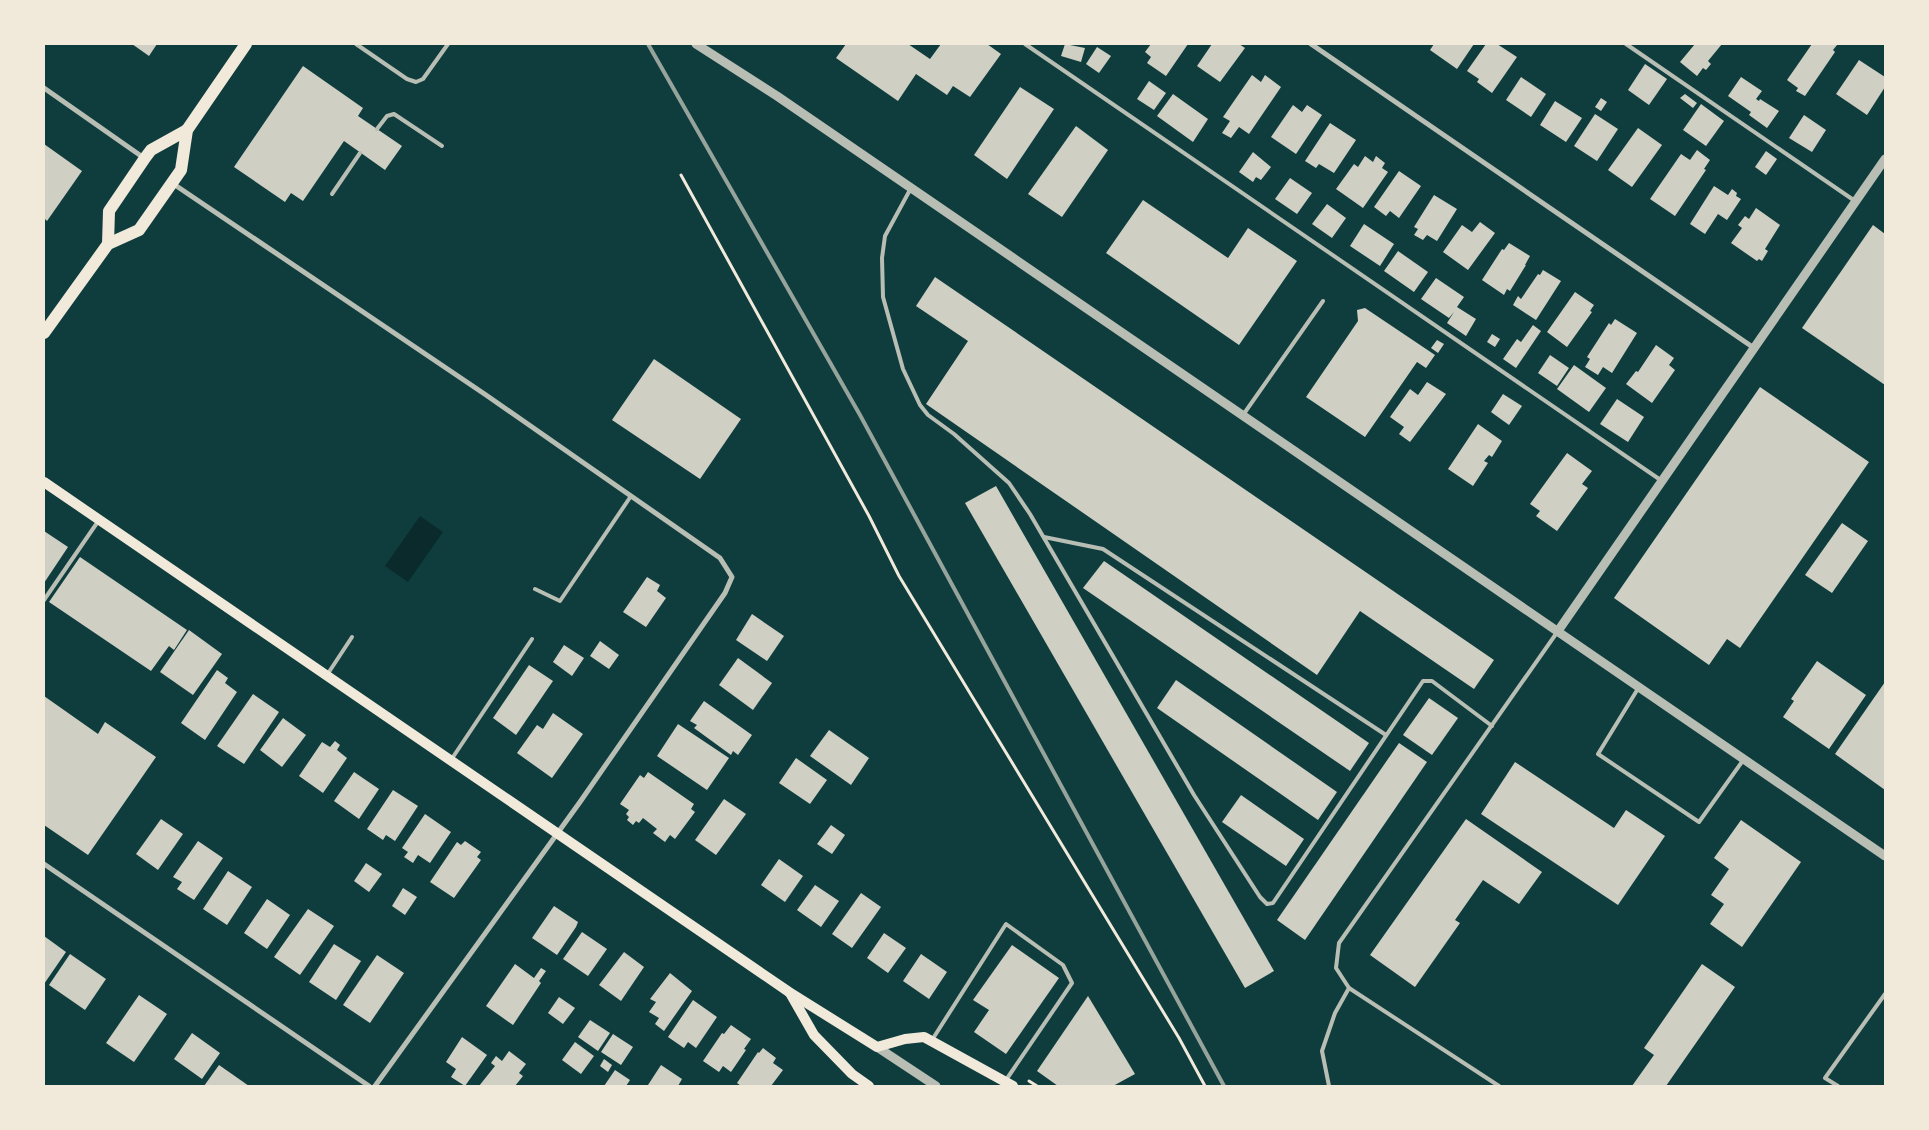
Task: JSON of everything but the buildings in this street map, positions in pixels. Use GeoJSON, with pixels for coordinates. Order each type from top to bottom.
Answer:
{"type":"FeatureCollection","features":[{"type":"Feature","properties":{"kind":"main road"},"geometry":{"type":"LineString","coordinates":[[44,333],[108,244],[140,230],[181,170],[187,130],[246,44]]}},
{"type":"Feature","properties":{"kind":"main road"},"geometry":{"type":"LineString","coordinates":[[108,244],[110,211],[145,158],[151,150],[187,130]]}},
{"type":"Feature","properties":{"kind":"main road"},"geometry":{"type":"LineString","coordinates":[[44,482],[789,992],[877,1047],[924,1036],[1009,1084]]}},
{"type":"Feature","properties":{"kind":"main road"},"geometry":{"type":"LineString","coordinates":[[789,992],[814,1035],[852,1074],[869,1086]]}},
{"type":"Feature","properties":{"kind":"street"},"geometry":{"type":"LineString","coordinates":[[696,44],[777,96],[1885,856]]}},
{"type":"Feature","properties":{"kind":"street"},"geometry":{"type":"LineString","coordinates":[[1310,44],[1754,348]]}},
{"type":"Feature","properties":{"kind":"street"},"geometry":{"type":"LineString","coordinates":[[44,88],[145,158]]}},
{"type":"Feature","properties":{"kind":"street"},"geometry":{"type":"LineString","coordinates":[[1558,632],[1885,159]]}},
{"type":"Feature","properties":{"kind":"street"},"geometry":{"type":"LineString","coordinates":[[172,183],[486,395],[720,558],[732,577],[725,593],[557,833],[375,1086]]}},
{"type":"Feature","properties":{"kind":"street"},"geometry":{"type":"LineString","coordinates":[[44,864],[369,1086]]}},
{"type":"Feature","properties":{"kind":"street"},"geometry":{"type":"LineString","coordinates":[[877,1047],[936,1086]]}},
{"type":"Feature","properties":{"kind":"lane"},"geometry":{"type":"LineString","coordinates":[[356,44],[407,79],[416,82],[423,79],[448,44]]}},
{"type":"Feature","properties":{"kind":"lane"},"geometry":{"type":"LineString","coordinates":[[1025,44],[1662,481]]}},
{"type":"Feature","properties":{"kind":"lane"},"geometry":{"type":"LineString","coordinates":[[1626,44],[1856,201]]}},
{"type":"Feature","properties":{"kind":"lane"},"geometry":{"type":"LineString","coordinates":[[377,130],[387,116],[394,114],[442,146]]}},
{"type":"Feature","properties":{"kind":"lane"},"geometry":{"type":"LineString","coordinates":[[332,194],[360,153]]}},
{"type":"Feature","properties":{"kind":"lane"},"geometry":{"type":"LineString","coordinates":[[911,188],[884,236],[882,258],[883,297],[902,369],[920,405],[928,415],[954,434],[1008,483],[1044,537],[1194,795],[1267,904],[1273,903],[1423,681],[1432,681],[1492,726]]}},
{"type":"Feature","properties":{"kind":"lane"},"geometry":{"type":"LineString","coordinates":[[1243,416],[1323,301]]}},
{"type":"Feature","properties":{"kind":"lane"},"geometry":{"type":"LineString","coordinates":[[535,588],[560,601],[631,496]]}},
{"type":"Feature","properties":{"kind":"lane"},"geometry":{"type":"LineString","coordinates":[[44,600],[99,520]]}},
{"type":"Feature","properties":{"kind":"lane"},"geometry":{"type":"LineString","coordinates":[[1044,537],[1102,549],[1386,735]]}},
{"type":"Feature","properties":{"kind":"lane"},"geometry":{"type":"LineString","coordinates":[[1498,1086],[1349,988],[1336,968],[1339,943],[1558,632]]}},
{"type":"Feature","properties":{"kind":"lane"},"geometry":{"type":"LineString","coordinates":[[327,675],[352,637]]}},
{"type":"Feature","properties":{"kind":"lane"},"geometry":{"type":"LineString","coordinates":[[450,760],[532,639]]}},
{"type":"Feature","properties":{"kind":"lane"},"geometry":{"type":"LineString","coordinates":[[1639,687],[1598,754],[1699,822],[1744,760]]}},
{"type":"Feature","properties":{"kind":"lane"},"geometry":{"type":"LineString","coordinates":[[932,1040],[1006,924],[1063,964],[1072,983],[1009,1084]]}},
{"type":"Feature","properties":{"kind":"lane"},"geometry":{"type":"LineString","coordinates":[[1329,1086],[1322,1051],[1335,1013],[1349,988]]}},
{"type":"Feature","properties":{"kind":"lane"},"geometry":{"type":"LineString","coordinates":[[1838,1086],[1825,1078],[1885,994]]}},
{"type":"Feature","properties":{"kind":"path"},"geometry":{"type":"LineString","coordinates":[[680,175],[869,516],[899,576],[1179,1038],[1205,1086]]}},
{"type":"Feature","properties":{"kind":"water"},"geometry":{"type":"Polygon","coordinates":[[[420,516],[443,532],[408,582],[385,566],[420,516]]]}},
{"type":"Feature","properties":{"kind":"railway"},"geometry":{"type":"LineString","coordinates":[[648,44],[860,415],[1224,1086]]}}]}
